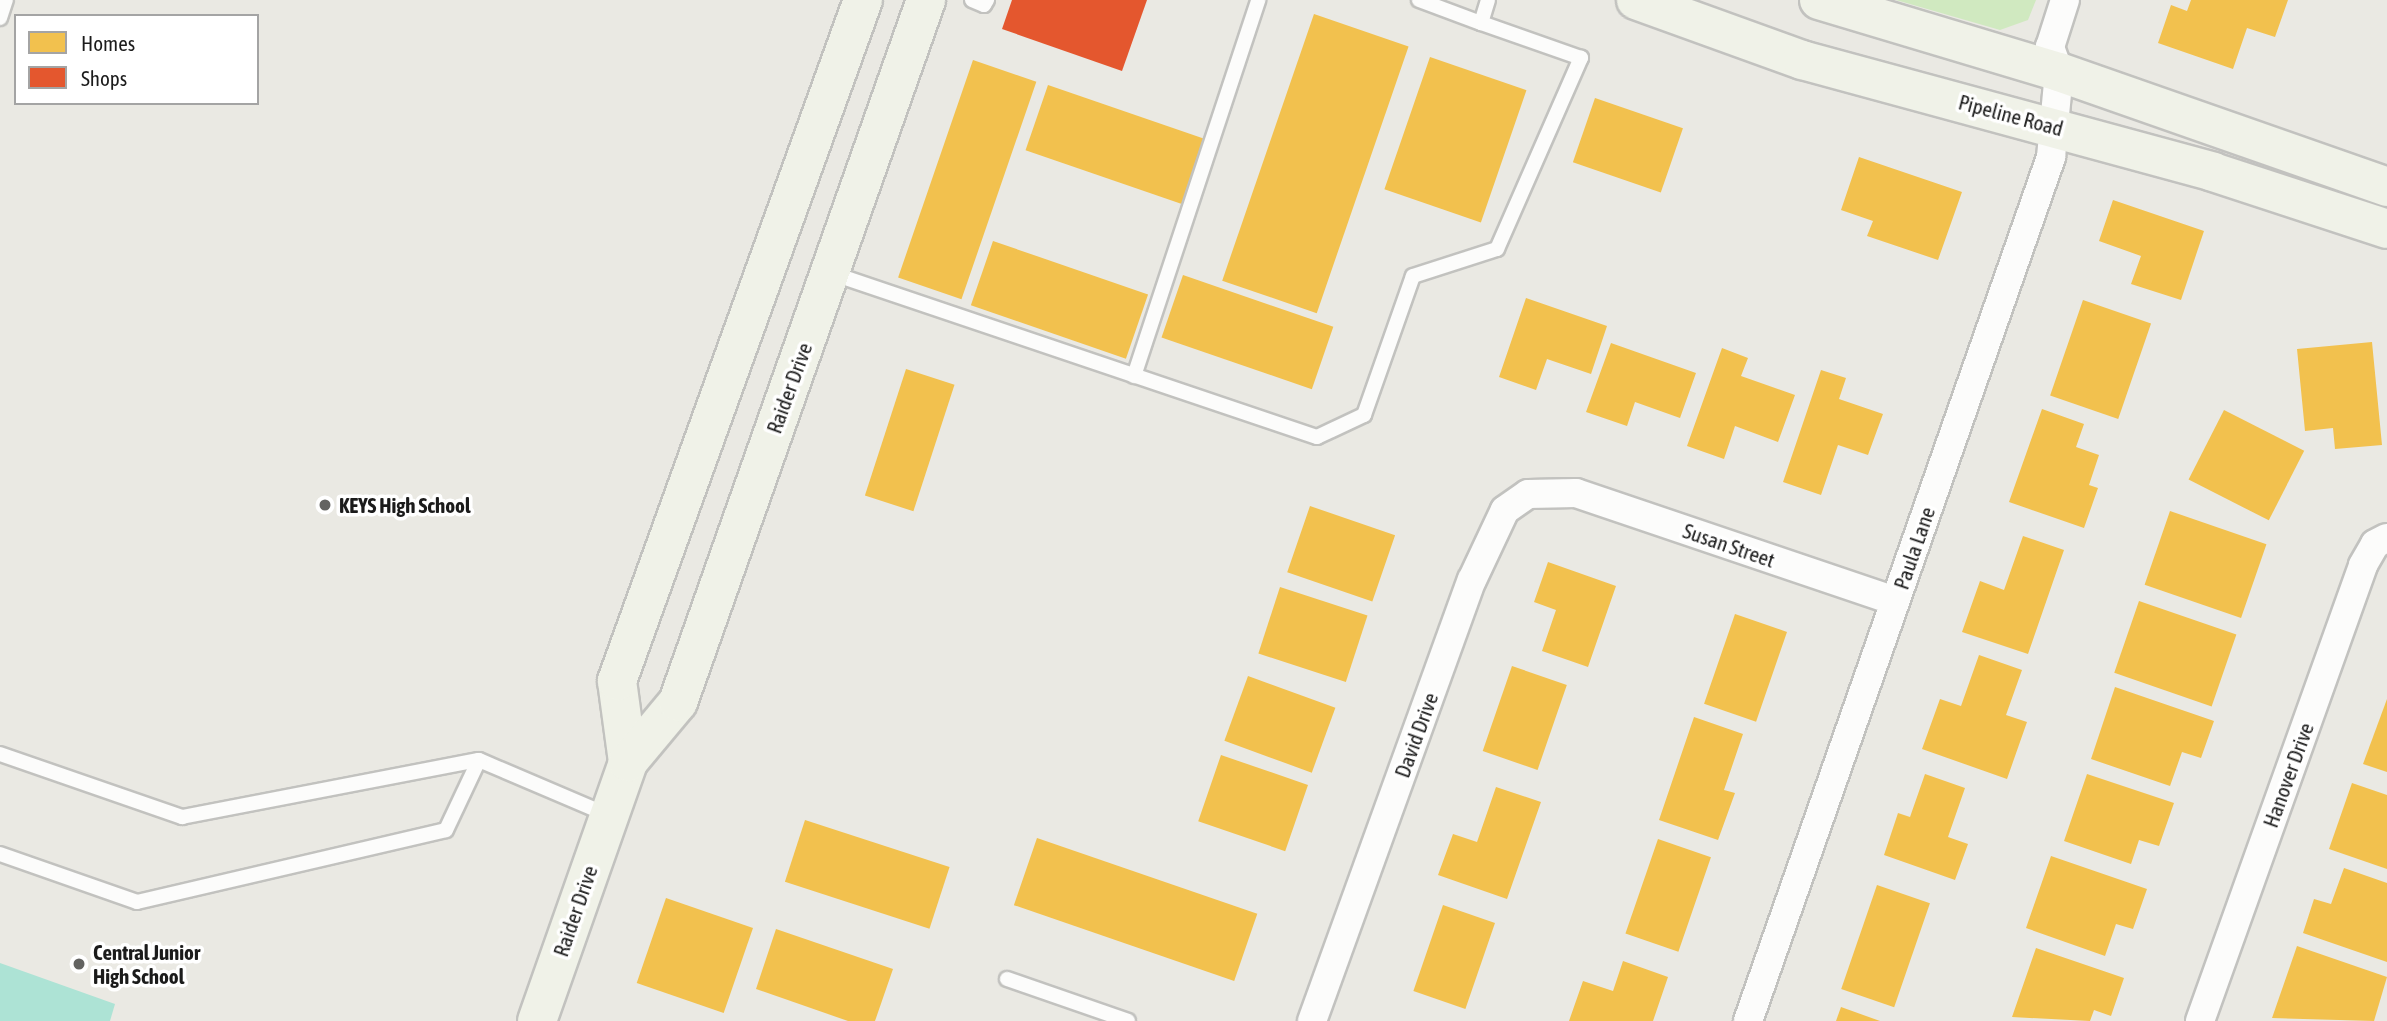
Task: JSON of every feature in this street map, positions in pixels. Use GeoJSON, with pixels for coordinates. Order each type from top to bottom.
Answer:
{"type":"FeatureCollection","features":[{"type":"Feature","properties":{"kind":"main road","name":"Raider Drive"},"geometry":{"type":"LineString","coordinates":[[628,762],[617,681],[863,0]]}},
{"type":"Feature","properties":{"kind":"main road","name":"Raider Drive"},"geometry":{"type":"LineString","coordinates":[[537,1021],[628,762],[678,702],[926,0]]}},
{"type":"Feature","properties":{"kind":"main road","name":"Pipeline Road"},"geometry":{"type":"LineString","coordinates":[[1636,0],[1802,60],[2213,172],[2387,229]]}},
{"type":"Feature","properties":{"kind":"main road"},"geometry":{"type":"LineString","coordinates":[[1819,0],[2059,72],[2387,187]]}},
{"type":"Feature","properties":{"kind":"main road"},"geometry":{"type":"LineString","coordinates":[[826,104],[882,124]]}},
{"type":"Feature","properties":{"kind":"street","name":"Paula Lane"},"geometry":{"type":"LineString","coordinates":[[1748,1021],[2051,157],[2059,72],[2050,47],[2065,0]]}},
{"type":"Feature","properties":{"kind":"street","name":"Susan Street"},"geometry":{"type":"LineString","coordinates":[[1562,491],[1895,601]]}},
{"type":"Feature","properties":{"kind":"street","name":"David Drive"},"geometry":{"type":"LineString","coordinates":[[1312,1021],[1488,545],[1505,510],[1528,494],[1562,491]]}},
{"type":"Feature","properties":{"kind":"street","name":"Hanover Drive"},"geometry":{"type":"LineString","coordinates":[[2200,1021],[2363,565],[2375,544],[2387,538]]}},
{"type":"Feature","properties":{"kind":"lane"},"geometry":{"type":"LineString","coordinates":[[0,18],[6,0]]}},
{"type":"Feature","properties":{"kind":"lane"},"geometry":{"type":"LineString","coordinates":[[972,0],[984,5],[987,0]]}},
{"type":"Feature","properties":{"kind":"lane"},"geometry":{"type":"LineString","coordinates":[[1134,376],[1258,0]]}},
{"type":"Feature","properties":{"kind":"lane"},"geometry":{"type":"LineString","coordinates":[[830,272],[1317,437],[1364,415],[1413,276],[1497,249],[1581,58],[1419,0]]}},
{"type":"Feature","properties":{"kind":"lane"},"geometry":{"type":"LineString","coordinates":[[1481,23],[1488,0]]}},
{"type":"Feature","properties":{"kind":"lane"},"geometry":{"type":"LineString","coordinates":[[0,754],[182,817],[479,760],[609,815]]}},
{"type":"Feature","properties":{"kind":"lane"},"geometry":{"type":"LineString","coordinates":[[0,854],[137,902],[446,830],[479,760]]}},
{"type":"Feature","properties":{"kind":"lane"},"geometry":{"type":"LineString","coordinates":[[1007,978],[1128,1021]]}},
{"type":"Feature","properties":{"kind":"green space"},"geometry":{"type":"Polygon","coordinates":[[[1896,0],[2036,0],[2028,20],[2000,30],[1896,0]]]}},
{"type":"Feature","properties":{"kind":"shaded area"},"geometry":{"type":"Polygon","coordinates":[[[0,963],[115,1004],[110,1021],[0,1021],[0,963]]]}},
{"type":"Feature","properties":{"kind":"building: Homes"},"geometry":{"type":"Polygon","coordinates":[[[2191,0],[2288,0],[2275,37],[2247,28],[2233,69],[2158,43],[2171,5],[2187,11],[2191,0]]]}},
{"type":"Feature","properties":{"kind":"building: Homes"},"geometry":{"type":"Polygon","coordinates":[[[1314,14],[1409,47],[1317,313],[1222,281],[1314,14]]]}},
{"type":"Feature","properties":{"kind":"building: Homes"},"geometry":{"type":"Polygon","coordinates":[[[1430,57],[1526,90],[1481,223],[1384,189],[1430,57]]]}},
{"type":"Feature","properties":{"kind":"building: Homes"},"geometry":{"type":"Polygon","coordinates":[[[973,60],[1036,82],[961,299],[898,277],[973,60]]]}},
{"type":"Feature","properties":{"kind":"building: Homes"},"geometry":{"type":"Polygon","coordinates":[[[1048,85],[1205,139],[1182,204],[1026,150],[1048,85]]]}},
{"type":"Feature","properties":{"kind":"building: Homes"},"geometry":{"type":"Polygon","coordinates":[[[1595,98],[1683,128],[1661,193],[1573,162],[1595,98]]]}},
{"type":"Feature","properties":{"kind":"building: Homes"},"geometry":{"type":"Polygon","coordinates":[[[1859,157],[1962,192],[1938,260],[1867,236],[1873,221],[1841,210],[1859,157]]]}},
{"type":"Feature","properties":{"kind":"building: Homes"},"geometry":{"type":"Polygon","coordinates":[[[2113,200],[2204,231],[2181,300],[2131,284],[2141,256],[2099,241],[2113,200]]]}},
{"type":"Feature","properties":{"kind":"building: Homes"},"geometry":{"type":"Polygon","coordinates":[[[993,241],[1148,294],[1126,359],[971,305],[993,241]]]}},
{"type":"Feature","properties":{"kind":"building: Homes"},"geometry":{"type":"Polygon","coordinates":[[[1183,275],[1333,327],[1312,389],[1162,337],[1183,275]]]}},
{"type":"Feature","properties":{"kind":"building: Homes"},"geometry":{"type":"Polygon","coordinates":[[[1526,298],[1607,326],[1591,374],[1547,359],[1536,390],[1499,377],[1526,298]]]}},
{"type":"Feature","properties":{"kind":"building: Homes"},"geometry":{"type":"Polygon","coordinates":[[[2083,300],[2151,323],[2118,419],[2050,395],[2083,300]]]}},
{"type":"Feature","properties":{"kind":"building: Homes"},"geometry":{"type":"Polygon","coordinates":[[[2372,342],[2382,445],[2335,449],[2333,428],[2305,431],[2297,349],[2372,342]]]}},
{"type":"Feature","properties":{"kind":"building: Homes"},"geometry":{"type":"Polygon","coordinates":[[[1611,343],[1696,373],[1680,418],[1635,402],[1627,426],[1586,412],[1611,343]]]}},
{"type":"Feature","properties":{"kind":"building: Homes"},"geometry":{"type":"Polygon","coordinates":[[[1722,348],[1748,358],[1741,376],[1795,395],[1778,442],[1735,426],[1724,459],[1687,446],[1722,348]]]}},
{"type":"Feature","properties":{"kind":"building: Homes"},"geometry":{"type":"Polygon","coordinates":[[[906,369],[955,385],[913,511],[865,495],[906,369]]]}},
{"type":"Feature","properties":{"kind":"building: Homes"},"geometry":{"type":"Polygon","coordinates":[[[1821,370],[1846,378],[1839,399],[1883,414],[1868,455],[1838,445],[1821,495],[1783,482],[1821,370]]]}},
{"type":"Feature","properties":{"kind":"building: Homes"},"geometry":{"type":"Polygon","coordinates":[[[2042,409],[2084,424],[2076,447],[2099,455],[2089,485],[2098,488],[2084,528],[2009,502],[2042,409]]]}},
{"type":"Feature","properties":{"kind":"building: Homes"},"geometry":{"type":"Polygon","coordinates":[[[2224,410],[2304,451],[2269,520],[2189,479],[2224,410]]]}},
{"type":"Feature","properties":{"kind":"building: Homes"},"geometry":{"type":"Polygon","coordinates":[[[1310,506],[1395,535],[1372,601],[1287,572],[1310,506]]]}},
{"type":"Feature","properties":{"kind":"building: Homes"},"geometry":{"type":"Polygon","coordinates":[[[2170,511],[2266,544],[2241,618],[2145,585],[2170,511]]]}},
{"type":"Feature","properties":{"kind":"building: Homes"},"geometry":{"type":"Polygon","coordinates":[[[2023,536],[2064,550],[2028,654],[1962,632],[1980,581],[2004,590],[2023,536]]]}},
{"type":"Feature","properties":{"kind":"building: Homes"},"geometry":{"type":"Polygon","coordinates":[[[1548,562],[1616,586],[1588,667],[1542,651],[1556,610],[1534,602],[1548,562]]]}},
{"type":"Feature","properties":{"kind":"building: Homes"},"geometry":{"type":"Polygon","coordinates":[[[1280,587],[1367,615],[1346,682],[1258,654],[1280,587]]]}},
{"type":"Feature","properties":{"kind":"building: Homes"},"geometry":{"type":"Polygon","coordinates":[[[2139,601],[2236,635],[2212,706],[2114,673],[2139,601]]]}},
{"type":"Feature","properties":{"kind":"building: Homes"},"geometry":{"type":"Polygon","coordinates":[[[1735,614],[1787,632],[1756,722],[1704,704],[1735,614]]]}},
{"type":"Feature","properties":{"kind":"building: Homes"},"geometry":{"type":"Polygon","coordinates":[[[1979,655],[2022,670],[2006,715],[2027,722],[2007,779],[1922,749],[1940,699],[1961,706],[1979,655]]]}},
{"type":"Feature","properties":{"kind":"building: Homes"},"geometry":{"type":"Polygon","coordinates":[[[1512,666],[1567,685],[1538,770],[1483,751],[1512,666]]]}},
{"type":"Feature","properties":{"kind":"building: Homes"},"geometry":{"type":"Polygon","coordinates":[[[1248,676],[1335,708],[1312,773],[1224,741],[1248,676]]]}},
{"type":"Feature","properties":{"kind":"building: Homes"},"geometry":{"type":"Polygon","coordinates":[[[2115,687],[2214,721],[2201,758],[2182,752],[2170,786],[2091,759],[2115,687]]]}},
{"type":"Feature","properties":{"kind":"building: Homes"},"geometry":{"type":"Polygon","coordinates":[[[2387,699],[2387,772],[2363,764],[2387,699]]]}},
{"type":"Feature","properties":{"kind":"building: Homes"},"geometry":{"type":"Polygon","coordinates":[[[1694,717],[1743,734],[1724,790],[1735,793],[1718,840],[1659,820],[1694,717]]]}},
{"type":"Feature","properties":{"kind":"building: Homes"},"geometry":{"type":"Polygon","coordinates":[[[1221,755],[1308,785],[1285,851],[1198,821],[1221,755]]]}},
{"type":"Feature","properties":{"kind":"building: Homes"},"geometry":{"type":"Polygon","coordinates":[[[1925,774],[1965,788],[1948,837],[1968,844],[1955,880],[1884,855],[1898,813],[1910,817],[1925,774]]]}},
{"type":"Feature","properties":{"kind":"building: Homes"},"geometry":{"type":"Polygon","coordinates":[[[2087,774],[2174,803],[2159,846],[2139,840],[2131,864],[2064,841],[2087,774]]]}},
{"type":"Feature","properties":{"kind":"building: Homes"},"geometry":{"type":"Polygon","coordinates":[[[2352,783],[2387,795],[2387,869],[2329,849],[2352,783]]]}},
{"type":"Feature","properties":{"kind":"building: Homes"},"geometry":{"type":"Polygon","coordinates":[[[1496,787],[1541,802],[1507,899],[1438,875],[1453,834],[1477,842],[1496,787]]]}},
{"type":"Feature","properties":{"kind":"building: Homes"},"geometry":{"type":"Polygon","coordinates":[[[805,820],[950,867],[929,929],[785,882],[805,820]]]}},
{"type":"Feature","properties":{"kind":"building: Homes"},"geometry":{"type":"Polygon","coordinates":[[[1037,838],[1257,914],[1234,981],[1014,905],[1037,838]]]}},
{"type":"Feature","properties":{"kind":"building: Homes"},"geometry":{"type":"Polygon","coordinates":[[[1658,839],[1711,857],[1678,952],[1625,934],[1658,839]]]}},
{"type":"Feature","properties":{"kind":"building: Homes"},"geometry":{"type":"Polygon","coordinates":[[[2051,856],[2147,889],[2133,929],[2116,924],[2105,956],[2026,928],[2051,856]]]}},
{"type":"Feature","properties":{"kind":"building: Homes"},"geometry":{"type":"Polygon","coordinates":[[[2344,868],[2387,883],[2387,962],[2303,933],[2314,899],[2331,904],[2344,868]]]}},
{"type":"Feature","properties":{"kind":"building: Homes"},"geometry":{"type":"Polygon","coordinates":[[[1877,885],[1930,903],[1894,1007],[1841,989],[1877,885]]]}},
{"type":"Feature","properties":{"kind":"building: Homes"},"geometry":{"type":"Polygon","coordinates":[[[666,898],[753,928],[724,1013],[637,983],[666,898]]]}},
{"type":"Feature","properties":{"kind":"building: Homes"},"geometry":{"type":"Polygon","coordinates":[[[1443,905],[1495,923],[1465,1009],[1413,991],[1443,905]]]}},
{"type":"Feature","properties":{"kind":"building: Homes"},"geometry":{"type":"Polygon","coordinates":[[[776,929],[893,969],[875,1021],[848,1021],[756,989],[776,929]]]}},
{"type":"Feature","properties":{"kind":"building: Homes"},"geometry":{"type":"Polygon","coordinates":[[[2297,946],[2387,977],[2374,1021],[2272,1018],[2297,946]]]}},
{"type":"Feature","properties":{"kind":"building: Homes"},"geometry":{"type":"Polygon","coordinates":[[[2036,948],[2124,978],[2111,1016],[2094,1010],[2090,1021],[2012,1017],[2036,948]]]}},
{"type":"Feature","properties":{"kind":"building: Homes"},"geometry":{"type":"Polygon","coordinates":[[[1623,961],[1668,977],[1653,1021],[1569,1021],[1583,981],[1613,991],[1623,961]]]}},
{"type":"Feature","properties":{"kind":"building: Homes"},"geometry":{"type":"Polygon","coordinates":[[[1841,1007],[1880,1021],[1836,1021],[1841,1007]]]}},
{"type":"Feature","properties":{"kind":"building: Shops"},"geometry":{"type":"Polygon","coordinates":[[[1012,0],[1147,0],[1122,71],[1002,29],[1012,0]]]}},
{"type":"Feature","properties":{"kind":"place","name":"KEYS High School"},"geometry":{"type":"Point","coordinates":[325,505]}},
{"type":"Feature","properties":{"kind":"place","name":"Central Junior High School"},"geometry":{"type":"Point","coordinates":[79,964]}}]}
